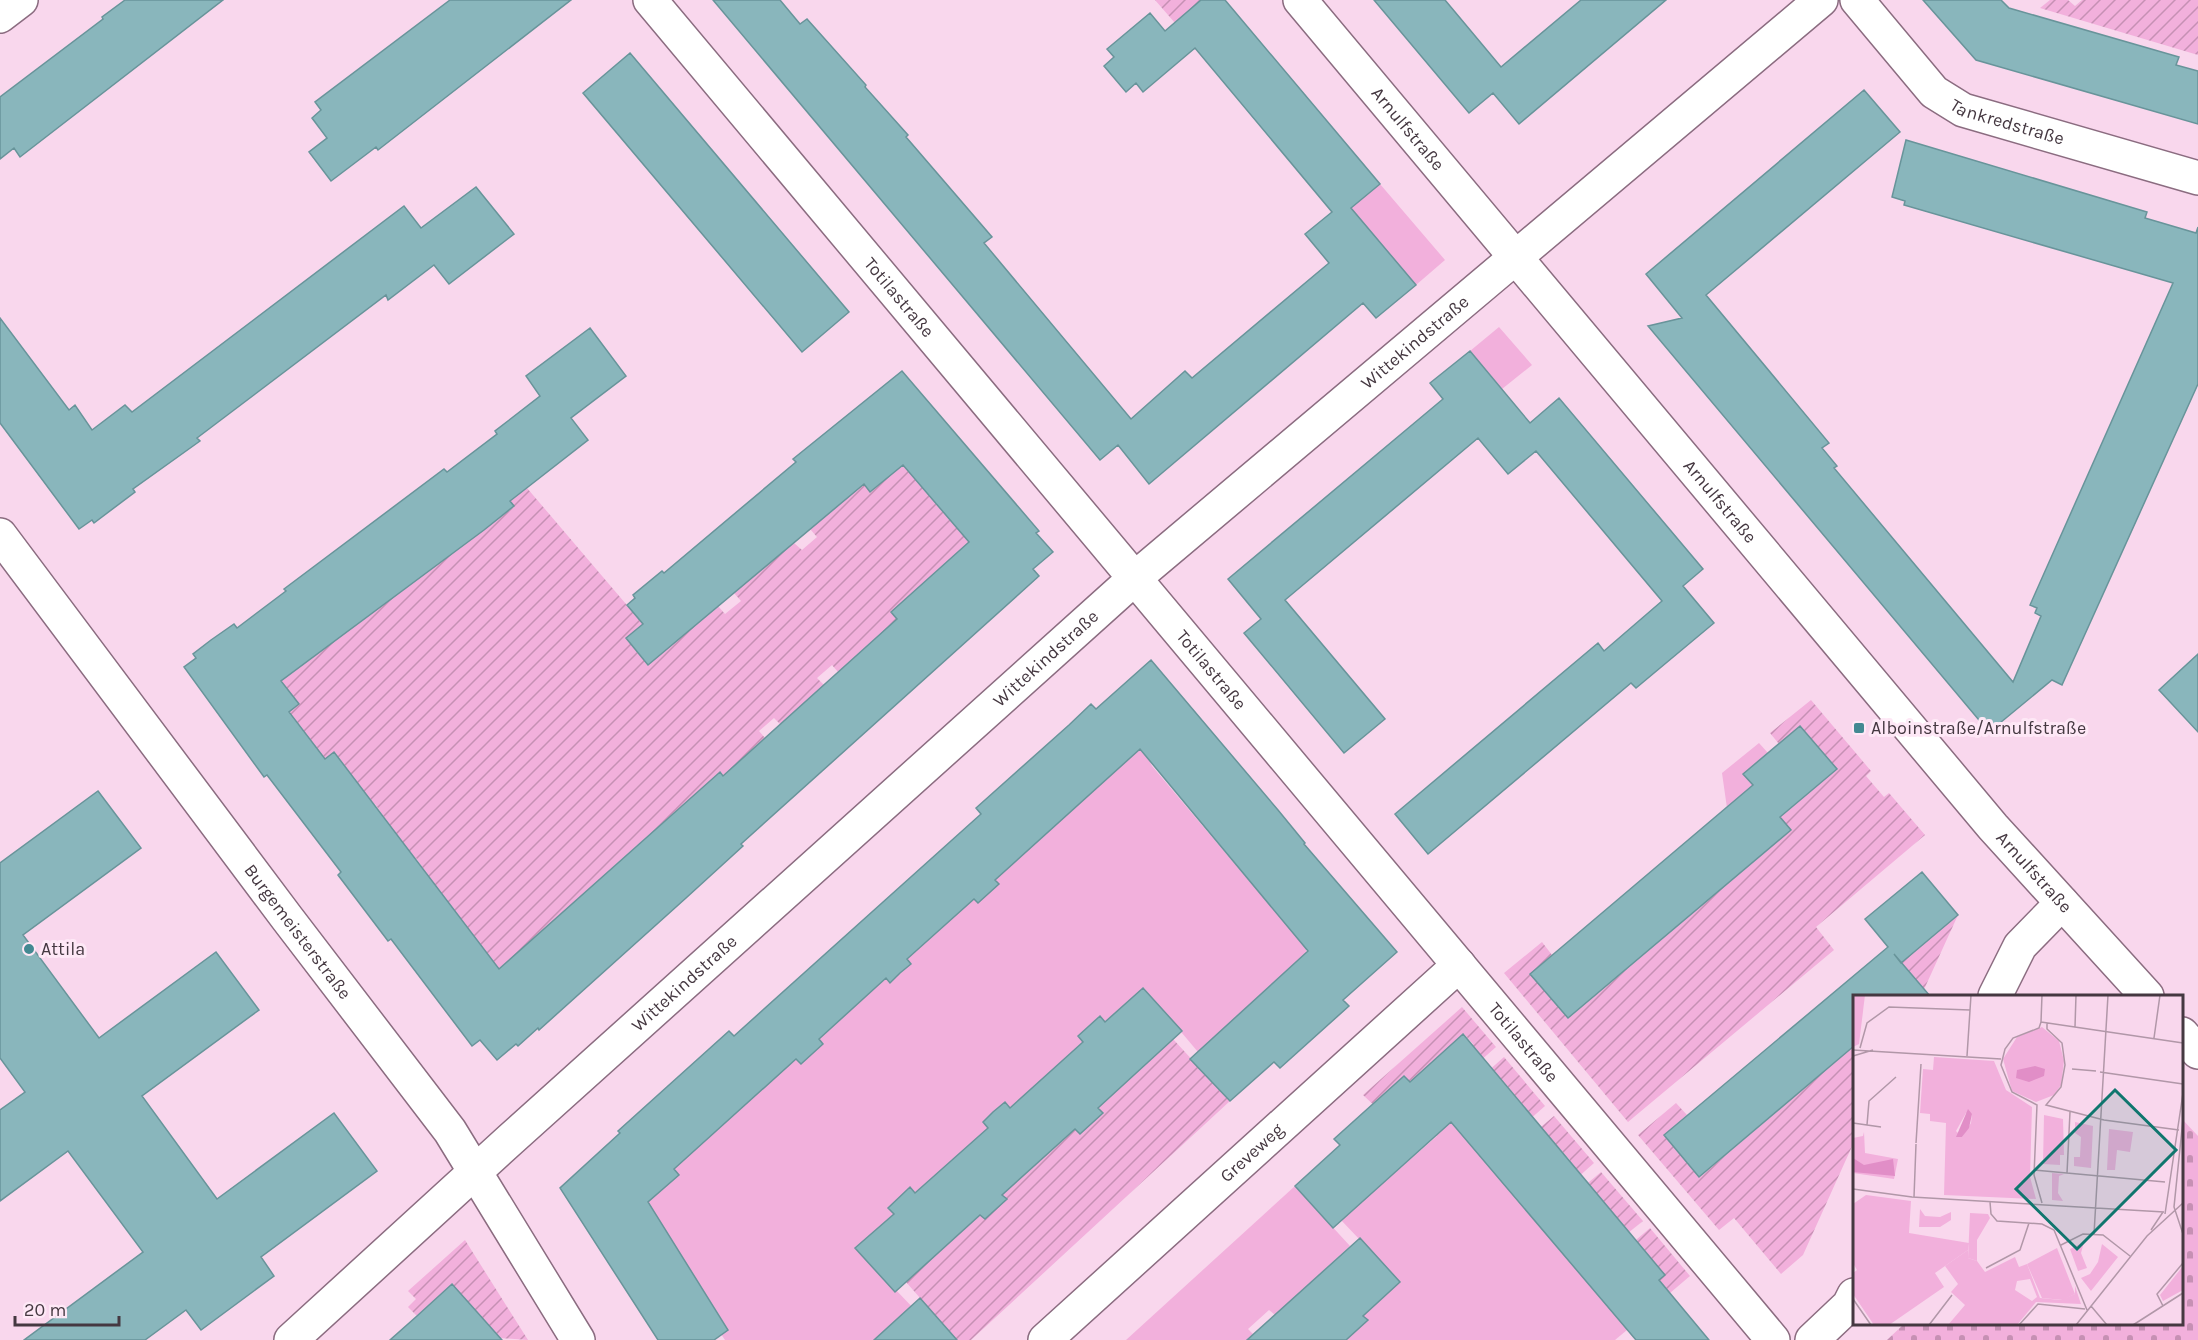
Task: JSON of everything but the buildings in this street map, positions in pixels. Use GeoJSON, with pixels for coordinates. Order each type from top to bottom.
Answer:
{"type":"FeatureCollection","features":[{"type":"Feature","properties":{"kind":"street"},"geometry":{"type":"LineString","coordinates":[[0,16],[21,0]]}},
{"type":"Feature","properties":{"kind":"street","name":"Totilastraße"},"geometry":{"type":"LineString","coordinates":[[650,0],[1773,1340]]}},
{"type":"Feature","properties":{"kind":"street","name":"Arnulfstraße"},"geometry":{"type":"LineString","coordinates":[[1300,0],[1993,827],[2146,995]]}},
{"type":"Feature","properties":{"kind":"street","name":"Wittekindstraße"},"geometry":{"type":"LineString","coordinates":[[291,1340],[1135,578],[1821,0]]}},
{"type":"Feature","properties":{"kind":"street","name":"Tankredstraße"},"geometry":{"type":"LineString","coordinates":[[1857,0],[1934,93],[1963,110],[2198,178]]}},
{"type":"Feature","properties":{"kind":"street","name":"Burgemeisterstraße"},"geometry":{"type":"LineString","coordinates":[[0,535],[286,918],[450,1131],[578,1340]]}},
{"type":"Feature","properties":{"kind":"street"},"geometry":{"type":"LineString","coordinates":[[1996,995],[2020,946],[2062,903]]}},
{"type":"Feature","properties":{"kind":"street","name":"Greveweg"},"geometry":{"type":"LineString","coordinates":[[1046,1340],[1459,965]]}},
{"type":"Feature","properties":{"kind":"street"},"geometry":{"type":"LineString","coordinates":[[2183,1036],[2198,1052]]}},
{"type":"Feature","properties":{"kind":"street"},"geometry":{"type":"LineString","coordinates":[[1812,1340],[1849,1305],[1853,1297]]}},
{"type":"Feature","properties":{"kind":"green space"},"geometry":{"type":"Polygon","coordinates":[[[1155,0],[1201,0],[1175,23],[1155,0]]]}},
{"type":"Feature","properties":{"kind":"green space"},"geometry":{"type":"Polygon","coordinates":[[[2050,0],[2068,0],[2075,6],[2082,0],[2198,0],[2198,55],[2040,8],[2050,0]]]}},
{"type":"Feature","properties":{"kind":"green space"},"geometry":{"type":"Polygon","coordinates":[[[1380,184],[1445,260],[1416,285],[1351,208],[1380,184]]]}},
{"type":"Feature","properties":{"kind":"green space"},"geometry":{"type":"Polygon","coordinates":[[[1499,327],[1532,365],[1502,389],[1470,351],[1499,327]]]}},
{"type":"Feature","properties":{"kind":"green space"},"geometry":{"type":"Polygon","coordinates":[[[894,454],[975,549],[943,565],[891,612],[897,619],[838,672],[832,665],[817,678],[824,685],[780,724],[774,718],[759,731],[765,738],[723,776],[720,772],[615,865],[498,985],[492,964],[485,952],[457,932],[466,925],[454,910],[446,917],[417,880],[426,873],[416,858],[407,865],[378,827],[386,820],[375,804],[366,811],[337,774],[346,767],[334,752],[325,759],[289,712],[299,704],[287,689],[265,679],[302,651],[309,661],[316,655],[311,647],[354,627],[370,615],[364,605],[402,591],[514,507],[510,501],[527,488],[643,624],[626,638],[648,665],[718,606],[725,614],[741,601],[734,593],[794,543],[802,550],[817,537],[810,529],[864,484],[871,492],[880,484],[894,454]]]}},
{"type":"Feature","properties":{"kind":"green space"},"geometry":{"type":"Polygon","coordinates":[[[1811,700],[1871,771],[1866,776],[1884,797],[1889,793],[1925,835],[1816,927],[1834,950],[1628,1122],[1504,973],[1542,942],[1552,955],[1531,974],[1569,1018],[1790,831],[1780,817],[1837,769],[1800,726],[1779,744],[1770,733],[1811,700]]]}},
{"type":"Feature","properties":{"kind":"green space"},"geometry":{"type":"Polygon","coordinates":[[[1759,743],[1768,753],[1743,774],[1753,785],[1727,808],[1722,773],[1759,743]]]}},
{"type":"Feature","properties":{"kind":"green space"},"geometry":{"type":"Polygon","coordinates":[[[1135,750],[1142,750],[1152,759],[1150,762],[1152,766],[1294,934],[1309,946],[1306,953],[1198,1052],[1144,988],[1105,1022],[1099,1016],[1078,1036],[1083,1042],[1010,1108],[1005,1102],[983,1122],[988,1128],[916,1193],[910,1188],[889,1207],[894,1214],[855,1248],[916,1311],[874,1340],[725,1340],[721,1334],[728,1329],[681,1255],[643,1208],[652,1177],[670,1183],[679,1175],[674,1169],[796,1059],[801,1064],[823,1044],[819,1039],[886,978],[890,982],[911,964],[907,959],[974,899],[999,884],[995,880],[1127,761],[1135,750]]]}},
{"type":"Feature","properties":{"kind":"green space"},"geometry":{"type":"Polygon","coordinates":[[[1958,915],[1921,995],[1915,995],[1923,988],[1901,963],[1958,915]]]}},
{"type":"Feature","properties":{"kind":"green space"},"geometry":{"type":"Polygon","coordinates":[[[1462,1007],[1496,1047],[1479,1062],[1468,1049],[1473,1044],[1464,1034],[1410,1082],[1404,1076],[1379,1110],[1363,1095],[1462,1007]]]}},
{"type":"Feature","properties":{"kind":"green space"},"geometry":{"type":"Polygon","coordinates":[[[1173,1039],[1230,1101],[971,1340],[957,1340],[906,1282],[980,1214],[985,1219],[1007,1199],[1002,1195],[1075,1129],[1080,1134],[1102,1112],[1098,1107],[1173,1039]]]}},
{"type":"Feature","properties":{"kind":"green space"},"geometry":{"type":"Polygon","coordinates":[[[1853,1047],[1853,1144],[1803,1255],[1781,1274],[1734,1218],[1719,1230],[1638,1135],[1676,1103],[1687,1115],[1664,1135],[1700,1177],[1853,1047]]]}},
{"type":"Feature","properties":{"kind":"green space"},"geometry":{"type":"Polygon","coordinates":[[[1504,1057],[1545,1106],[1528,1121],[1517,1109],[1522,1104],[1504,1082],[1499,1086],[1487,1072],[1504,1057]]]}},
{"type":"Feature","properties":{"kind":"green space"},"geometry":{"type":"Polygon","coordinates":[[[1554,1116],[1594,1163],[1576,1179],[1564,1166],[1570,1160],[1551,1139],[1536,1131],[1554,1116]]]}},
{"type":"Feature","properties":{"kind":"green space"},"geometry":{"type":"Polygon","coordinates":[[[2183,1120],[2198,1136],[2198,1340],[1887,1340],[1903,1325],[2183,1325],[2183,1120]]]}},
{"type":"Feature","properties":{"kind":"green space"},"geometry":{"type":"Polygon","coordinates":[[[1448,1122],[1456,1122],[1462,1135],[1625,1326],[1627,1330],[1615,1340],[1336,1340],[1347,1339],[1368,1320],[1363,1316],[1400,1282],[1341,1220],[1437,1136],[1435,1134],[1448,1122]]]}},
{"type":"Feature","properties":{"kind":"green space"},"geometry":{"type":"Polygon","coordinates":[[[1601,1172],[1643,1221],[1623,1237],[1583,1187],[1601,1172]]]}},
{"type":"Feature","properties":{"kind":"green space"},"geometry":{"type":"Polygon","coordinates":[[[1295,1186],[1350,1246],[1275,1315],[1269,1310],[1248,1329],[1253,1334],[1247,1340],[1126,1340],[1295,1186]]]}},
{"type":"Feature","properties":{"kind":"green space"},"geometry":{"type":"Polygon","coordinates":[[[1650,1228],[1690,1276],[1670,1293],[1630,1245],[1650,1228]]]}},
{"type":"Feature","properties":{"kind":"green space"},"geometry":{"type":"Polygon","coordinates":[[[465,1240],[528,1340],[500,1338],[452,1284],[417,1316],[408,1307],[416,1299],[408,1291],[465,1240]]]}},
{"type":"Feature","properties":{"kind":"place","name":"Alboinstraße/Arnulfstraße"},"geometry":{"type":"Point","coordinates":[1859,728]}},
{"type":"Feature","properties":{"kind":"place","name":"Attila"},"geometry":{"type":"Point","coordinates":[29,949]}}]}
